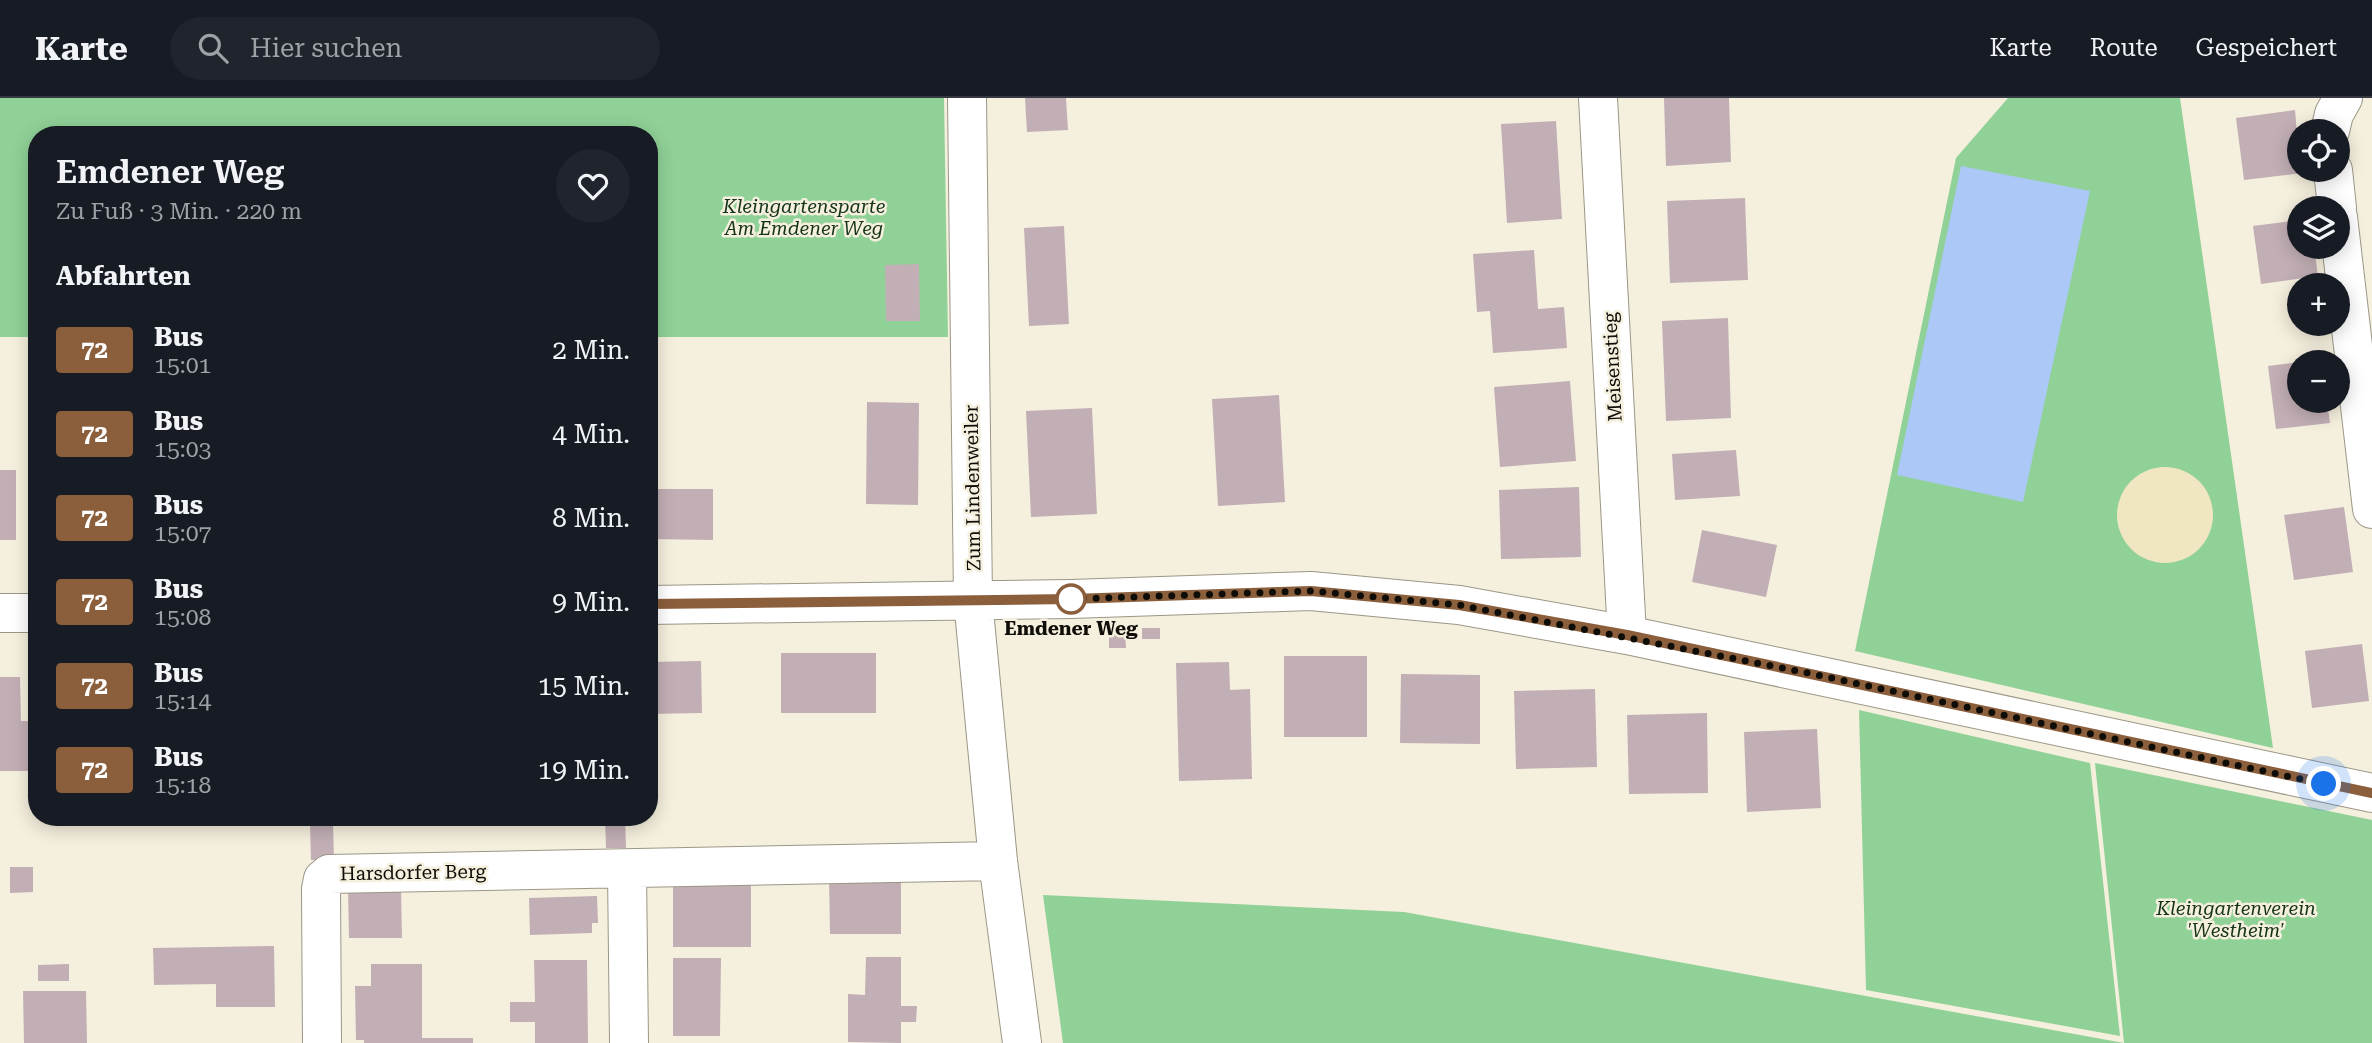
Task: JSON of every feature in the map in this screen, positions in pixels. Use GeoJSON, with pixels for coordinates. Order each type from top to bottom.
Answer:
{"type":"FeatureCollection","features":[{"type":"Feature","properties":{"kind":"street","name":"Zum Lindenweiler"},"geometry":{"type":"LineString","coordinates":[[967,98],[973,600],[998,861],[1023,1043]]}},
{"type":"Feature","properties":{"kind":"street","name":"Meisenstieg"},"geometry":{"type":"LineString","coordinates":[[1598,98],[1627,635]]}},
{"type":"Feature","properties":{"kind":"street"},"geometry":{"type":"LineString","coordinates":[[2332,119],[2343,98]]}},
{"type":"Feature","properties":{"kind":"street"},"geometry":{"type":"LineString","coordinates":[[2343,259],[2372,509]]}},
{"type":"Feature","properties":{"kind":"street"},"geometry":{"type":"LineString","coordinates":[[658,605],[973,600],[1226,592],[1357,594],[1459,605],[1627,635],[2372,793]]}},
{"type":"Feature","properties":{"kind":"street"},"geometry":{"type":"LineString","coordinates":[[0,613],[28,612]]}},
{"type":"Feature","properties":{"kind":"street","name":"Harsdorfer Berg"},"geometry":{"type":"LineString","coordinates":[[321,1043],[321,889],[326,876],[334,873],[627,870],[998,861]]}},
{"type":"Feature","properties":{"kind":"street"},"geometry":{"type":"LineString","coordinates":[[627,870],[629,1043]]}},
{"type":"Feature","properties":{"kind":"green space","name":"Kleingartensparte Am Emdener Weg"},"geometry":{"type":"Polygon","coordinates":[[[0,98],[944,98],[948,337],[658,337],[658,126],[28,126],[28,337],[0,337],[0,98]]]}},
{"type":"Feature","properties":{"kind":"green space"},"geometry":{"type":"Polygon","coordinates":[[[2008,98],[2180,98],[2273,748],[1855,651],[1956,158],[2008,98]]]}},
{"type":"Feature","properties":{"kind":"green space"},"geometry":{"type":"Polygon","coordinates":[[[1859,710],[2090,763],[2120,1036],[1866,990],[1859,710]]]}},
{"type":"Feature","properties":{"kind":"green space","name":"Kleingartenverein 'Westheim'"},"geometry":{"type":"Polygon","coordinates":[[[2095,763],[2372,820],[2372,1043],[2124,1043],[2095,763]]]}},
{"type":"Feature","properties":{"kind":"green space"},"geometry":{"type":"Polygon","coordinates":[[[1043,895],[1404,912],[2124,1043],[1063,1043],[1043,895]]]}},
{"type":"Feature","properties":{"kind":"sand"},"geometry":{"type":"Polygon","coordinates":[[[2165,467],[2183,471],[2199,481],[2209,497],[2213,515],[2209,533],[2199,549],[2183,559],[2165,563],[2147,559],[2131,549],[2121,533],[2117,515],[2121,497],[2131,481],[2147,471],[2165,467]]]}},
{"type":"Feature","properties":{"kind":"water"},"geometry":{"type":"Polygon","coordinates":[[[1961,166],[2090,191],[2023,502],[1897,475],[1961,166]]]}},
{"type":"Feature","properties":{"kind":"building"},"geometry":{"type":"Polygon","coordinates":[[[1025,98],[1066,98],[1068,130],[1027,132],[1025,98]]]}},
{"type":"Feature","properties":{"kind":"building"},"geometry":{"type":"Polygon","coordinates":[[[1664,98],[1729,98],[1731,162],[1666,166],[1664,98]]]}},
{"type":"Feature","properties":{"kind":"building"},"geometry":{"type":"Polygon","coordinates":[[[2295,110],[2296,119],[2287,119],[2287,175],[2244,180],[2236,118],[2295,110]]]}},
{"type":"Feature","properties":{"kind":"building"},"geometry":{"type":"Polygon","coordinates":[[[1556,121],[1562,219],[1507,223],[1501,124],[1556,121]]]}},
{"type":"Feature","properties":{"kind":"building"},"geometry":{"type":"Polygon","coordinates":[[[1745,198],[1748,280],[1670,283],[1667,201],[1745,198]]]}},
{"type":"Feature","properties":{"kind":"building"},"geometry":{"type":"Polygon","coordinates":[[[2287,222],[2287,259],[2316,259],[2318,273],[2287,273],[2287,280],[2261,284],[2253,226],[2287,222]]]}},
{"type":"Feature","properties":{"kind":"building"},"geometry":{"type":"Polygon","coordinates":[[[1064,226],[1069,324],[1029,326],[1024,228],[1064,226]]]}},
{"type":"Feature","properties":{"kind":"building"},"geometry":{"type":"Polygon","coordinates":[[[1534,250],[1538,309],[1564,307],[1567,348],[1493,353],[1490,311],[1477,312],[1473,254],[1534,250]]]}},
{"type":"Feature","properties":{"kind":"building"},"geometry":{"type":"Polygon","coordinates":[[[919,264],[920,321],[886,321],[885,265],[919,264]]]}},
{"type":"Feature","properties":{"kind":"building"},"geometry":{"type":"Polygon","coordinates":[[[1728,318],[1731,418],[1666,421],[1662,321],[1728,318]]]}},
{"type":"Feature","properties":{"kind":"building"},"geometry":{"type":"Polygon","coordinates":[[[2287,364],[2287,413],[2329,413],[2330,423],[2276,429],[2268,366],[2287,364]]]}},
{"type":"Feature","properties":{"kind":"building"},"geometry":{"type":"Polygon","coordinates":[[[1570,381],[1576,461],[1500,467],[1494,387],[1570,381]]]}},
{"type":"Feature","properties":{"kind":"building"},"geometry":{"type":"Polygon","coordinates":[[[1279,395],[1285,502],[1218,506],[1212,399],[1279,395]]]}},
{"type":"Feature","properties":{"kind":"building"},"geometry":{"type":"Polygon","coordinates":[[[867,402],[919,403],[918,505],[866,504],[867,402]]]}},
{"type":"Feature","properties":{"kind":"building"},"geometry":{"type":"Polygon","coordinates":[[[1092,408],[1097,514],[1031,517],[1026,411],[1092,408]]]}},
{"type":"Feature","properties":{"kind":"building"},"geometry":{"type":"Polygon","coordinates":[[[1736,450],[1740,496],[1675,500],[1672,454],[1736,450]]]}},
{"type":"Feature","properties":{"kind":"building"},"geometry":{"type":"Polygon","coordinates":[[[0,470],[16,470],[16,540],[0,540],[0,470]]]}},
{"type":"Feature","properties":{"kind":"building"},"geometry":{"type":"Polygon","coordinates":[[[1579,487],[1581,557],[1501,559],[1499,490],[1579,487]]]}},
{"type":"Feature","properties":{"kind":"building"},"geometry":{"type":"Polygon","coordinates":[[[658,489],[713,489],[713,540],[658,539],[658,489]]]}},
{"type":"Feature","properties":{"kind":"building"},"geometry":{"type":"Polygon","coordinates":[[[2344,507],[2353,572],[2294,580],[2284,515],[2344,507]]]}},
{"type":"Feature","properties":{"kind":"building"},"geometry":{"type":"Polygon","coordinates":[[[1702,530],[1777,545],[1766,597],[1692,582],[1702,530]]]}},
{"type":"Feature","properties":{"kind":"building"},"geometry":{"type":"Polygon","coordinates":[[[1109,628],[1125,628],[1126,648],[1109,648],[1109,628]]]}},
{"type":"Feature","properties":{"kind":"building"},"geometry":{"type":"Polygon","coordinates":[[[1142,628],[1160,628],[1160,639],[1142,639],[1142,628]]]}},
{"type":"Feature","properties":{"kind":"building"},"geometry":{"type":"Polygon","coordinates":[[[2362,644],[2369,701],[2312,708],[2305,651],[2362,644]]]}},
{"type":"Feature","properties":{"kind":"building"},"geometry":{"type":"Polygon","coordinates":[[[781,653],[876,653],[876,713],[781,713],[781,653]]]}},
{"type":"Feature","properties":{"kind":"building"},"geometry":{"type":"Polygon","coordinates":[[[1284,656],[1367,656],[1367,737],[1284,737],[1284,656]]]}},
{"type":"Feature","properties":{"kind":"building"},"geometry":{"type":"Polygon","coordinates":[[[701,661],[702,713],[658,714],[658,662],[701,661]]]}},
{"type":"Feature","properties":{"kind":"building"},"geometry":{"type":"Polygon","coordinates":[[[1229,662],[1230,690],[1250,689],[1252,779],[1179,781],[1176,663],[1229,662]]]}},
{"type":"Feature","properties":{"kind":"building"},"geometry":{"type":"Polygon","coordinates":[[[1401,674],[1480,675],[1480,744],[1400,743],[1401,674]]]}},
{"type":"Feature","properties":{"kind":"building"},"geometry":{"type":"Polygon","coordinates":[[[0,677],[20,677],[21,721],[28,721],[28,771],[0,771],[0,677]]]}},
{"type":"Feature","properties":{"kind":"building"},"geometry":{"type":"Polygon","coordinates":[[[1595,689],[1597,767],[1516,769],[1514,691],[1595,689]]]}},
{"type":"Feature","properties":{"kind":"building"},"geometry":{"type":"Polygon","coordinates":[[[1707,713],[1708,793],[1629,794],[1627,715],[1707,713]]]}},
{"type":"Feature","properties":{"kind":"building"},"geometry":{"type":"Polygon","coordinates":[[[1817,729],[1821,808],[1747,812],[1744,732],[1817,729]]]}},
{"type":"Feature","properties":{"kind":"building"},"geometry":{"type":"Polygon","coordinates":[[[310,826],[333,826],[334,860],[311,860],[310,826]]]}},
{"type":"Feature","properties":{"kind":"building"},"geometry":{"type":"Polygon","coordinates":[[[605,826],[625,826],[626,848],[606,848],[605,826]]]}},
{"type":"Feature","properties":{"kind":"building"},"geometry":{"type":"Polygon","coordinates":[[[10,867],[33,867],[33,892],[10,893],[10,867]]]}},
{"type":"Feature","properties":{"kind":"building"},"geometry":{"type":"Polygon","coordinates":[[[901,875],[901,934],[830,934],[829,876],[901,875]]]}},
{"type":"Feature","properties":{"kind":"building"},"geometry":{"type":"Polygon","coordinates":[[[673,884],[751,884],[751,947],[673,947],[673,884]]]}},
{"type":"Feature","properties":{"kind":"building"},"geometry":{"type":"Polygon","coordinates":[[[348,889],[401,889],[402,938],[349,938],[348,889]]]}},
{"type":"Feature","properties":{"kind":"building"},"geometry":{"type":"Polygon","coordinates":[[[597,896],[598,923],[592,923],[592,933],[530,935],[529,898],[597,896]]]}},
{"type":"Feature","properties":{"kind":"building"},"geometry":{"type":"Polygon","coordinates":[[[274,946],[275,1007],[216,1007],[216,984],[154,985],[153,948],[274,946]]]}},
{"type":"Feature","properties":{"kind":"building"},"geometry":{"type":"Polygon","coordinates":[[[866,957],[901,957],[901,1006],[917,1006],[916,1022],[901,1022],[901,1043],[848,1042],[848,994],[865,995],[866,957]]]}},
{"type":"Feature","properties":{"kind":"building"},"geometry":{"type":"Polygon","coordinates":[[[673,958],[721,958],[720,1036],[673,1036],[673,958]]]}},
{"type":"Feature","properties":{"kind":"building"},"geometry":{"type":"Polygon","coordinates":[[[534,960],[587,960],[588,1043],[535,1043],[535,1022],[510,1022],[510,1002],[535,1002],[534,960]]]}},
{"type":"Feature","properties":{"kind":"building"},"geometry":{"type":"Polygon","coordinates":[[[69,964],[69,981],[38,981],[38,965],[69,964]]]}},
{"type":"Feature","properties":{"kind":"building"},"geometry":{"type":"Polygon","coordinates":[[[371,964],[422,964],[422,1038],[473,1038],[473,1043],[364,1043],[364,1040],[356,1040],[355,986],[371,986],[371,964]]]}},
{"type":"Feature","properties":{"kind":"building"},"geometry":{"type":"Polygon","coordinates":[[[23,991],[86,991],[87,1043],[24,1043],[23,991]]]}},
{"type":"Feature","properties":{"kind":"bus line","name":"72"},"geometry":{"type":"LineString","coordinates":[[658,604],[1071,599],[1311,591],[1404,598],[1515,614],[1627,635],[1937,699],[2228,765],[2372,793]]}},
{"type":"Feature","properties":{"kind":"place","name":"Emdener Weg"},"geometry":{"type":"Point","coordinates":[1071,599]}},
{"type":"Feature","properties":{"kind":"route"},"geometry":{"type":"LineString","coordinates":[[1071,599],[1311,591],[1459,605],[1627,635],[1937,699],[2324,784]]}}]}
